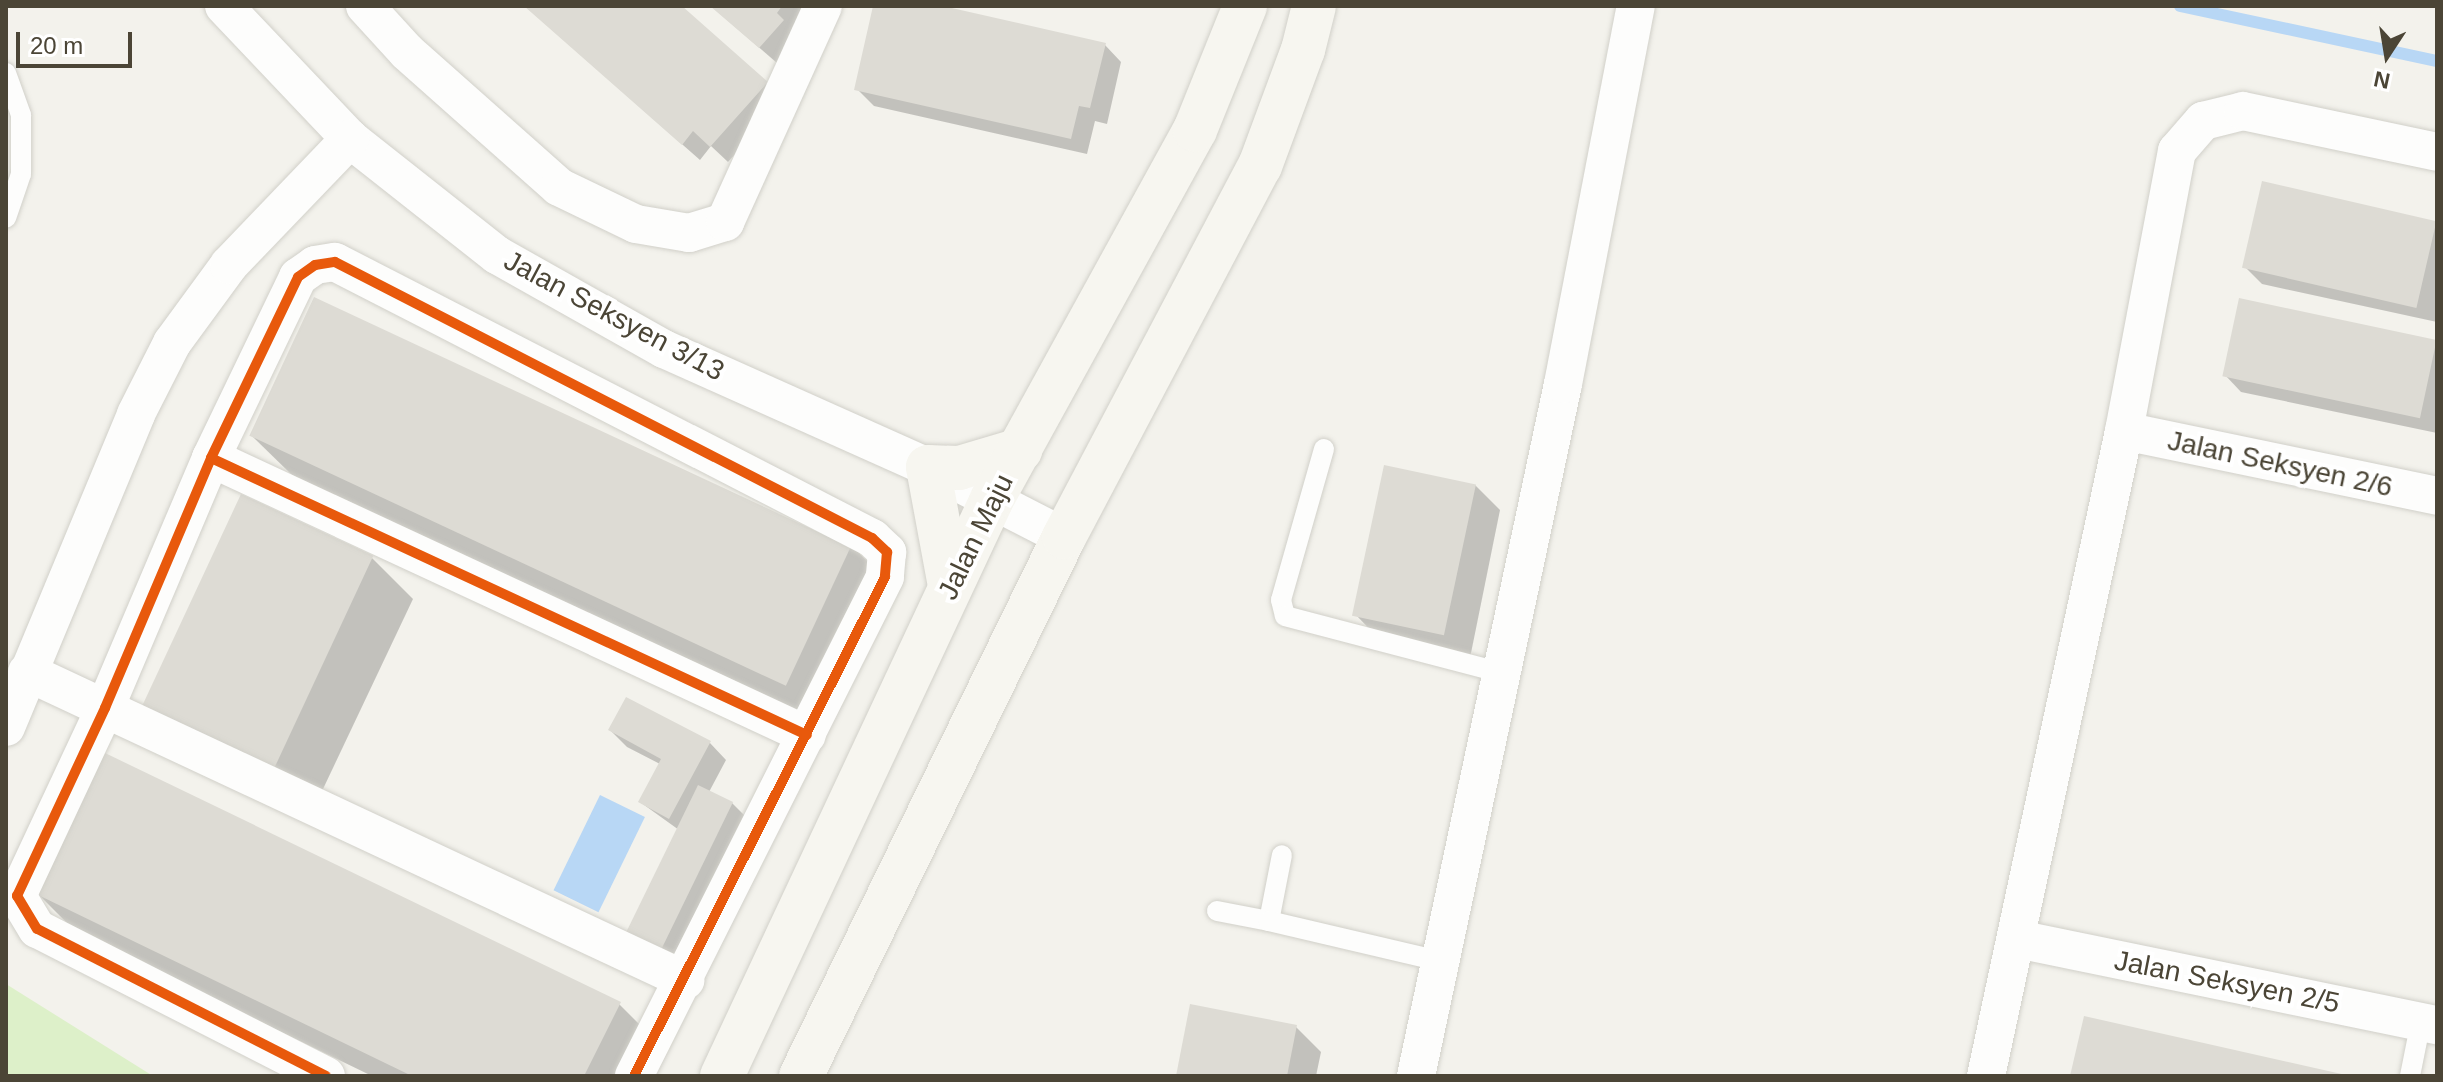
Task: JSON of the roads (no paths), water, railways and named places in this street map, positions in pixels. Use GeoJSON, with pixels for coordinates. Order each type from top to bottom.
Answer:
{"type":"FeatureCollection","features":[{"type":"Feature","properties":{"kind":"street","name":"Jalan Seksyen 3/13"},"geometry":{"type":"LineString","coordinates":[[224,6],[350,139],[497,255],[651,342],[928,467],[1064,537]]}},
{"type":"Feature","properties":{"kind":"street"},"geometry":{"type":"LineString","coordinates":[[365,6],[407,52],[559,187],[636,224],[689,233],[725,222],[823,6]]}},
{"type":"Feature","properties":{"kind":"street","name":"Jalan Maju"},"geometry":{"type":"LineString","coordinates":[[722,1076],[992,499],[1195,130],[1245,6]]}},
{"type":"Feature","properties":{"kind":"street"},"geometry":{"type":"LineString","coordinates":[[801,1076],[1064,537],[1260,166],[1303,50],[1314,6]]}},
{"type":"Feature","properties":{"kind":"street"},"geometry":{"type":"LineString","coordinates":[[1416,1076],[1502,673],[1636,6]]}},
{"type":"Feature","properties":{"kind":"street"},"geometry":{"type":"LineString","coordinates":[[1986,1076],[2124,431],[2177,151],[2203,121],[2243,111],[2437,152]]}},
{"type":"Feature","properties":{"kind":"street"},"geometry":{"type":"LineString","coordinates":[[6,727],[27,672],[172,343],[229,265],[350,139]]}},
{"type":"Feature","properties":{"kind":"street"},"geometry":{"type":"LineString","coordinates":[[326,1076],[37,929],[17,896],[105,708],[211,458],[298,277],[315,265],[335,262],[872,538],[887,552],[885,577],[685,980],[634,1076]]}},
{"type":"Feature","properties":{"kind":"street","name":"Jalan Seksyen 2/6"},"geometry":{"type":"LineString","coordinates":[[2124,431],[2437,496]]}},
{"type":"Feature","properties":{"kind":"street"},"geometry":{"type":"LineString","coordinates":[[950,586],[928,467],[959,468],[1020,450]]}},
{"type":"Feature","properties":{"kind":"street"},"geometry":{"type":"LineString","coordinates":[[211,458],[807,735]]}},
{"type":"Feature","properties":{"kind":"street"},"geometry":{"type":"LineString","coordinates":[[27,672],[685,980]]}},
{"type":"Feature","properties":{"kind":"street","name":"Jalan Seksyen 2/5"},"geometry":{"type":"LineString","coordinates":[[2017,939],[2429,1023]]}},
{"type":"Feature","properties":{"kind":"lane"},"geometry":{"type":"LineString","coordinates":[[6,73],[21,115],[21,174],[6,218]]}},
{"type":"Feature","properties":{"kind":"lane"},"geometry":{"type":"LineString","coordinates":[[1324,449],[1281,600],[1285,616],[1502,673]]}},
{"type":"Feature","properties":{"kind":"lane"},"geometry":{"type":"LineString","coordinates":[[1269,921],[1282,855]]}},
{"type":"Feature","properties":{"kind":"lane"},"geometry":{"type":"LineString","coordinates":[[1217,911],[1440,961]]}},
{"type":"Feature","properties":{"kind":"lane"},"geometry":{"type":"LineString","coordinates":[[2410,1076],[2429,1023]]}},
{"type":"Feature","properties":{"kind":"water"},"geometry":{"type":"Polygon","coordinates":[[[600,795],[645,817],[598,912],[554,890],[600,795]]]}},
{"type":"Feature","properties":{"kind":"waterway"},"geometry":{"type":"LineString","coordinates":[[2180,6],[2437,61]]}}]}
